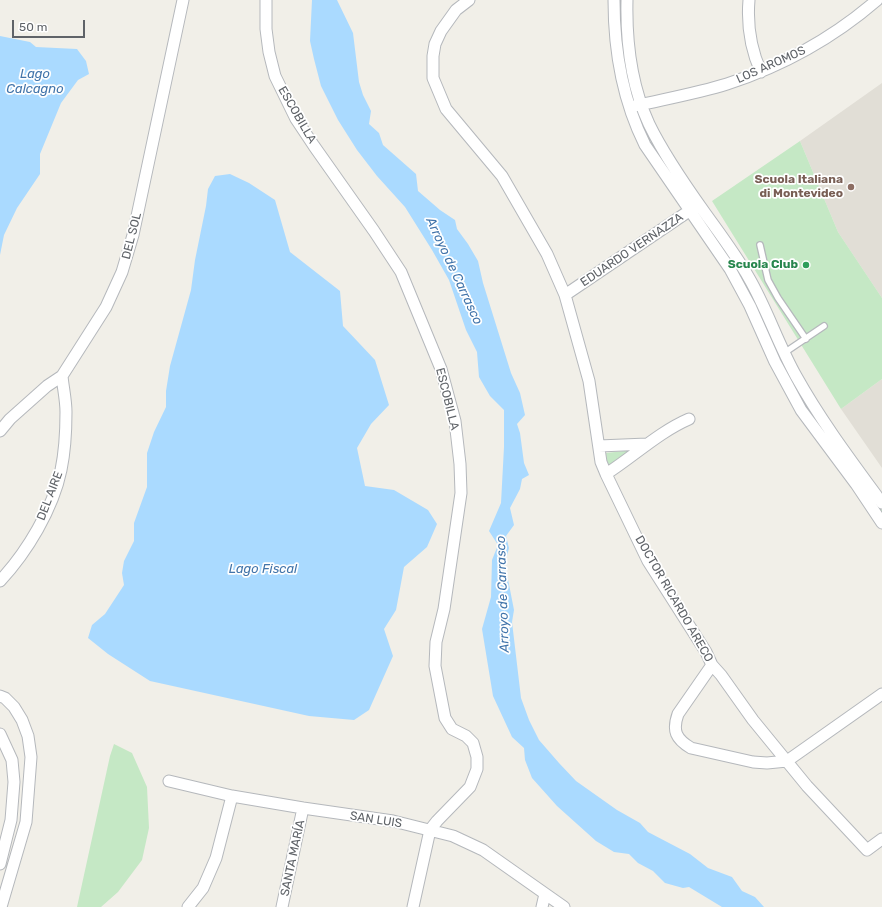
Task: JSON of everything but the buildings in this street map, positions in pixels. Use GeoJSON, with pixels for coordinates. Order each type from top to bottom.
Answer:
{"type":"FeatureCollection","features":[{"type":"Feature","properties":{"kind":"street","name":"DEL SOL"},"geometry":{"type":"LineString","coordinates":[[0,431],[10,419],[37,395],[62,376],[106,307],[115,289],[126,260],[133,235],[183,0]]}},
{"type":"Feature","properties":{"kind":"street","name":"ESCOBILLA"},"geometry":{"type":"LineString","coordinates":[[266,0],[266,29],[269,52],[275,76],[296,119],[401,272],[441,369],[455,421],[460,464],[461,493],[444,609],[436,642],[435,666],[445,718],[452,728],[466,736],[473,743],[477,758],[477,769],[470,787],[430,830]]}},
{"type":"Feature","properties":{"kind":"street","name":"DOCTOR RICARDO ARECO"},"geometry":{"type":"LineString","coordinates":[[469,0],[456,10],[441,31],[435,44],[433,56],[433,78],[446,109],[487,157],[509,187],[547,254],[565,295],[589,381],[601,462],[648,562],[706,652],[712,665],[722,675],[753,720],[807,786],[867,850],[882,839]]}},
{"type":"Feature","properties":{"kind":"street"},"geometry":{"type":"LineString","coordinates":[[614,0],[616,49],[619,68],[636,126],[645,144],[739,284],[775,362],[801,410],[856,484],[882,523]]}},
{"type":"Feature","properties":{"kind":"street"},"geometry":{"type":"LineString","coordinates":[[627,0],[628,48],[631,65],[642,105],[659,143],[749,277],[784,353],[821,417],[882,504]]}},
{"type":"Feature","properties":{"kind":"street"},"geometry":{"type":"LineString","coordinates":[[749,0],[750,29],[755,58],[761,72]]}},
{"type":"Feature","properties":{"kind":"street","name":"LOS AROMOS"},"geometry":{"type":"LineString","coordinates":[[630,108],[725,84],[761,72],[805,51],[860,15],[877,0]]}},
{"type":"Feature","properties":{"kind":"street","name":"EDUARDO VERNAZZA"},"geometry":{"type":"LineString","coordinates":[[565,295],[699,204]]}},
{"type":"Feature","properties":{"kind":"street","name":"DEL AIRE"},"geometry":{"type":"LineString","coordinates":[[0,581],[8,573],[38,529],[50,502],[61,470],[66,410],[62,376]]}},
{"type":"Feature","properties":{"kind":"street"},"geometry":{"type":"LineString","coordinates":[[606,474],[647,444],[689,419]]}},
{"type":"Feature","properties":{"kind":"street"},"geometry":{"type":"LineString","coordinates":[[599,446],[647,444]]}},
{"type":"Feature","properties":{"kind":"street"},"geometry":{"type":"LineString","coordinates":[[712,665],[678,714],[675,722],[675,730],[683,743],[692,748],[753,762],[767,763],[787,761],[882,694]]}},
{"type":"Feature","properties":{"kind":"street"},"geometry":{"type":"LineString","coordinates":[[0,696],[5,698],[22,720],[28,736],[31,757],[26,822],[1,907]]}},
{"type":"Feature","properties":{"kind":"street"},"geometry":{"type":"LineString","coordinates":[[0,734],[12,760],[14,782],[11,820],[0,864]]}},
{"type":"Feature","properties":{"kind":"street","name":"SAN LUIS"},"geometry":{"type":"LineString","coordinates":[[169,781],[232,796],[393,821],[453,836],[483,850],[564,907]]}},
{"type":"Feature","properties":{"kind":"street"},"geometry":{"type":"LineString","coordinates":[[188,907],[203,888],[216,858],[232,796]]}},
{"type":"Feature","properties":{"kind":"street","name":"SANTA MARÍA"},"geometry":{"type":"LineString","coordinates":[[282,907],[303,808]]}},
{"type":"Feature","properties":{"kind":"street"},"geometry":{"type":"LineString","coordinates":[[11,820],[26,822]]}},
{"type":"Feature","properties":{"kind":"street"},"geometry":{"type":"LineString","coordinates":[[413,907],[430,830]]}},
{"type":"Feature","properties":{"kind":"street"},"geometry":{"type":"LineString","coordinates":[[542,907],[545,894]]}},
{"type":"Feature","properties":{"kind":"lane"},"geometry":{"type":"LineString","coordinates":[[760,245],[768,280],[778,298],[806,339]]}},
{"type":"Feature","properties":{"kind":"lane"},"geometry":{"type":"LineString","coordinates":[[784,353],[824,326]]}},
{"type":"Feature","properties":{"kind":"shaded area","name":"Scuola Italiana di Montevideo"},"geometry":{"type":"Polygon","coordinates":[[[882,83],[882,298],[838,232],[800,141],[882,83]]]}},
{"type":"Feature","properties":{"kind":"shaded area"},"geometry":{"type":"Polygon","coordinates":[[[882,379],[882,468],[841,409],[882,379]]]}},
{"type":"Feature","properties":{"kind":"green space"},"geometry":{"type":"Polygon","coordinates":[[[619,0],[623,0],[633,100],[631,99],[621,51],[619,0]]]}},
{"type":"Feature","properties":{"kind":"green space","name":"Scuola Club"},"geometry":{"type":"Polygon","coordinates":[[[800,141],[838,232],[882,298],[882,379],[841,409],[712,201],[800,141]]]}},
{"type":"Feature","properties":{"kind":"green space"},"geometry":{"type":"Polygon","coordinates":[[[698,210],[741,272],[820,423],[882,510],[882,518],[804,407],[695,213],[698,210]]]}},
{"type":"Feature","properties":{"kind":"green space"},"geometry":{"type":"Polygon","coordinates":[[[633,450],[610,467],[607,461],[606,453],[633,450]]]}},
{"type":"Feature","properties":{"kind":"green space"},"geometry":{"type":"Polygon","coordinates":[[[114,744],[132,753],[147,787],[149,828],[142,860],[118,892],[101,907],[77,907],[110,756],[114,744]]]}},
{"type":"Feature","properties":{"kind":"water","name":"Arroyo de Carrasco"},"geometry":{"type":"Polygon","coordinates":[[[312,0],[337,0],[353,33],[359,82],[363,95],[371,111],[369,124],[379,133],[383,145],[416,174],[418,191],[440,210],[455,220],[457,229],[478,261],[483,283],[511,373],[520,393],[525,415],[517,424],[520,433],[524,463],[529,475],[522,479],[520,489],[510,508],[514,525],[506,536],[509,548],[505,564],[514,610],[512,622],[521,698],[529,720],[539,740],[576,781],[617,810],[640,823],[648,832],[690,854],[708,868],[732,877],[742,891],[755,897],[764,907],[722,907],[689,887],[683,888],[665,883],[653,871],[638,863],[629,854],[614,852],[596,841],[557,806],[532,778],[525,760],[524,748],[512,737],[493,696],[482,629],[491,597],[492,560],[498,545],[489,531],[501,503],[504,410],[490,396],[479,377],[477,352],[466,330],[449,280],[405,207],[377,176],[357,150],[338,120],[321,86],[310,41],[312,0]]]}},
{"type":"Feature","properties":{"kind":"water","name":"Lago Calcagno"},"geometry":{"type":"Polygon","coordinates":[[[0,36],[30,42],[36,47],[77,49],[86,61],[89,74],[78,80],[61,103],[40,154],[40,174],[17,208],[4,235],[0,255],[0,36]]]}},
{"type":"Feature","properties":{"kind":"water","name":"Lago Fiscal"},"geometry":{"type":"Polygon","coordinates":[[[230,174],[249,183],[275,200],[290,252],[340,291],[343,326],[375,360],[389,405],[371,424],[357,448],[365,486],[394,490],[428,510],[437,524],[427,547],[404,567],[396,610],[384,629],[393,656],[369,710],[354,720],[309,716],[150,681],[108,654],[88,638],[92,625],[105,614],[124,585],[122,573],[124,561],[134,541],[134,523],[147,487],[147,453],[154,432],[166,407],[166,391],[170,366],[191,290],[208,189],[215,176],[230,174]]]}},
{"type":"Feature","properties":{"kind":"place","name":"Scuola Italiana di Montevideo"},"geometry":{"type":"Point","coordinates":[851,187]}},
{"type":"Feature","properties":{"kind":"place","name":"Scuola Club"},"geometry":{"type":"Point","coordinates":[806,265]}}]}
